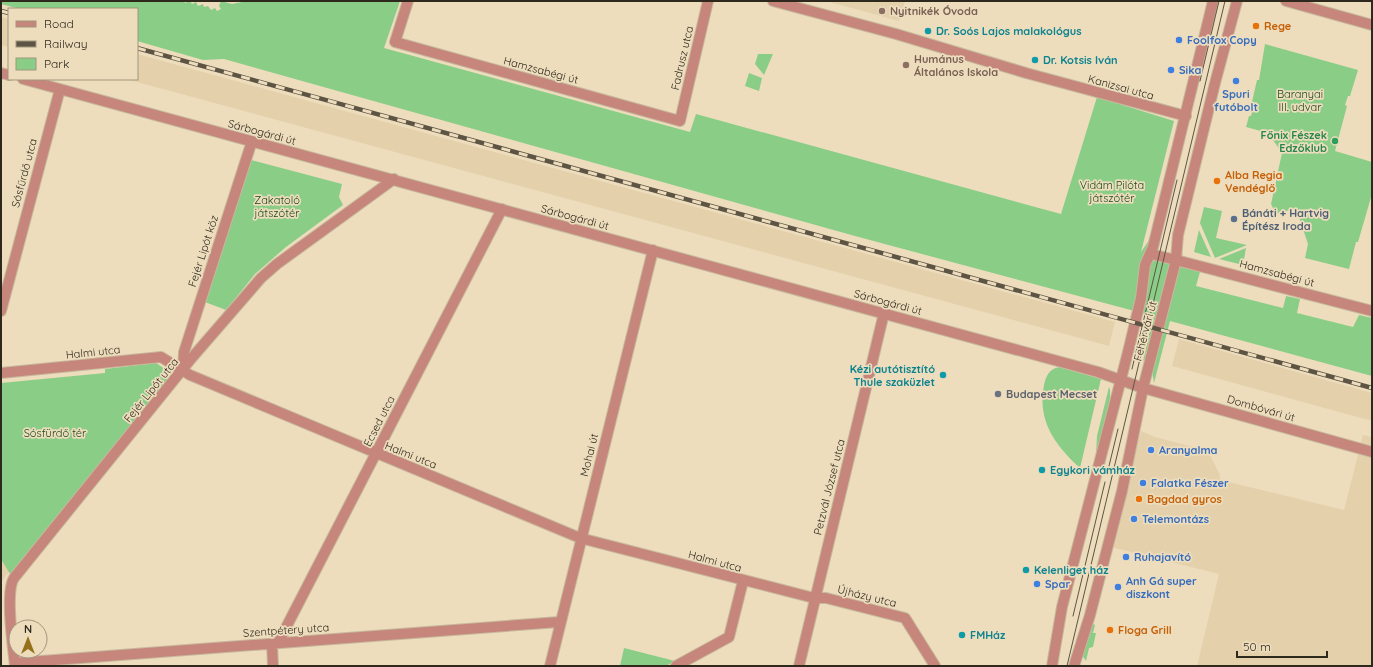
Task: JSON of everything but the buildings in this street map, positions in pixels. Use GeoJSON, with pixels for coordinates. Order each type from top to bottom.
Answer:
{"type":"FeatureCollection","features":[{"type":"Feature","properties":{"kind":"street","name":"Hamzsabégi út"},"geometry":{"type":"LineString","coordinates":[[408,1],[395,42],[680,121]]}},
{"type":"Feature","properties":{"kind":"street","name":"Fadrusz utca"},"geometry":{"type":"LineString","coordinates":[[680,121],[708,1]]}},
{"type":"Feature","properties":{"kind":"street","name":"Kanizsai utca"},"geometry":{"type":"LineString","coordinates":[[772,1],[896,34],[1026,74],[1186,116]]}},
{"type":"Feature","properties":{"kind":"street","name":"Fehérvári út"},"geometry":{"type":"LineString","coordinates":[[1052,666],[1062,607],[1140,298],[1145,264],[1151,254],[1213,1]]}},
{"type":"Feature","properties":{"kind":"street","name":"Fehérvári út"},"geometry":{"type":"LineString","coordinates":[[1074,666],[1090,615],[1122,491],[1143,388],[1176,260],[1178,235],[1215,83],[1237,1]]}},
{"type":"Feature","properties":{"kind":"street"},"geometry":{"type":"LineString","coordinates":[[1286,1],[1372,25]]}},
{"type":"Feature","properties":{"kind":"street","name":"Sárbogárdi út"},"geometry":{"type":"LineString","coordinates":[[27,80],[884,313],[1120,379],[1143,388]]}},
{"type":"Feature","properties":{"kind":"street","name":"Sósfürdő utca"},"geometry":{"type":"LineString","coordinates":[[1,311],[60,89]]}},
{"type":"Feature","properties":{"kind":"street","name":"Fejér Lipót köz"},"geometry":{"type":"LineString","coordinates":[[183,370],[184,352],[252,142]]}},
{"type":"Feature","properties":{"kind":"street","name":"Fejér Lipót utca"},"geometry":{"type":"LineString","coordinates":[[15,664],[9,597],[12,581],[183,370],[261,278],[277,264],[394,179]]}},
{"type":"Feature","properties":{"kind":"street","name":"Ecsed utca"},"geometry":{"type":"LineString","coordinates":[[275,643],[376,454],[502,209]]}},
{"type":"Feature","properties":{"kind":"street","name":"Mohai út"},"geometry":{"type":"LineString","coordinates":[[550,666],[559,622],[653,250]]}},
{"type":"Feature","properties":{"kind":"street","name":"Hamzsabégi út"},"geometry":{"type":"LineString","coordinates":[[1151,254],[1372,311]]}},
{"type":"Feature","properties":{"kind":"street","name":"Petzvál József utca"},"geometry":{"type":"LineString","coordinates":[[798,666],[884,313]]}},
{"type":"Feature","properties":{"kind":"street","name":"Halmi utca"},"geometry":{"type":"LineString","coordinates":[[1,373],[162,357],[190,375],[580,538],[814,598]]}},
{"type":"Feature","properties":{"kind":"street","name":"Dombóvári út"},"geometry":{"type":"LineString","coordinates":[[1143,388],[1372,452]]}},
{"type":"Feature","properties":{"kind":"street"},"geometry":{"type":"LineString","coordinates":[[676,666],[729,637],[743,580]]}},
{"type":"Feature","properties":{"kind":"street","name":"Újházy utca"},"geometry":{"type":"LineString","coordinates":[[814,598],[826,598],[905,618],[934,666]]}},
{"type":"Feature","properties":{"kind":"street","name":"Szentpétery utca"},"geometry":{"type":"LineString","coordinates":[[15,664],[559,622]]}},
{"type":"Feature","properties":{"kind":"street"},"geometry":{"type":"LineString","coordinates":[[273,666],[275,643]]}},
{"type":"Feature","properties":{"kind":"shaded area","name":"Nyitnikék Óvoda"},"geometry":{"type":"Polygon","coordinates":[[[826,1],[905,1],[899,21],[826,1]]]}},
{"type":"Feature","properties":{"kind":"shaded area"},"geometry":{"type":"Polygon","coordinates":[[[1,17],[8,19],[8,47],[1,45],[1,17]]]}},
{"type":"Feature","properties":{"kind":"shaded area"},"geometry":{"type":"Polygon","coordinates":[[[138,54],[1115,322],[1109,346],[130,80],[138,80],[138,54]]]}},
{"type":"Feature","properties":{"kind":"shaded area"},"geometry":{"type":"Polygon","coordinates":[[[1179,339],[1372,393],[1372,421],[1172,366],[1179,339]]]}},
{"type":"Feature","properties":{"kind":"shaded area"},"geometry":{"type":"Polygon","coordinates":[[[1141,431],[1155,437],[1208,451],[1220,475],[1220,480],[1344,510],[1363,435],[1372,437],[1372,666],[1197,666],[1219,574],[1111,547],[1141,431]]]}},
{"type":"Feature","properties":{"kind":"shaded area"},"geometry":{"type":"Polygon","coordinates":[[[1,559],[9,572],[1,582],[1,559]]]}},
{"type":"Feature","properties":{"kind":"green space","name":"Vidám Pilóta játszótér"},"geometry":{"type":"Polygon","coordinates":[[[1,1],[184,1],[185,3],[190,1],[192,4],[196,2],[198,6],[203,4],[204,7],[208,6],[211,10],[215,8],[217,11],[221,9],[219,6],[221,1],[232,4],[247,1],[400,1],[384,48],[690,132],[696,114],[1061,214],[1097,97],[1174,121],[1141,252],[1152,236],[1146,257],[1200,272],[1196,286],[1283,308],[1286,296],[1300,299],[1297,313],[1353,327],[1359,315],[1372,318],[1372,376],[1170,321],[1154,383],[1152,371],[1145,359],[1143,361],[1153,316],[855,236],[224,59],[203,60],[138,41],[138,8],[16,8],[1,4],[1,1]]]}},
{"type":"Feature","properties":{"kind":"green space","name":"Baranyai III. udvar"},"geometry":{"type":"Polygon","coordinates":[[[1265,44],[1358,70],[1350,96],[1348,96],[1345,105],[1347,106],[1335,151],[1372,162],[1372,194],[1358,242],[1356,242],[1349,269],[1305,258],[1308,244],[1296,208],[1276,214],[1271,204],[1282,153],[1268,133],[1246,127],[1249,116],[1251,116],[1253,107],[1251,106],[1257,80],[1259,80],[1265,44]]]}},
{"type":"Feature","properties":{"kind":"green space"},"geometry":{"type":"Polygon","coordinates":[[[758,54],[773,54],[764,75],[755,64],[758,54]]]}},
{"type":"Feature","properties":{"kind":"green space"},"geometry":{"type":"Polygon","coordinates":[[[749,73],[762,78],[759,91],[745,86],[749,73]]]}},
{"type":"Feature","properties":{"kind":"green space","name":"Zakatoló játszótér"},"geometry":{"type":"Polygon","coordinates":[[[251,160],[342,184],[339,197],[343,205],[286,247],[255,274],[226,310],[205,302],[251,160]]]}},
{"type":"Feature","properties":{"kind":"green space"},"geometry":{"type":"Polygon","coordinates":[[[1204,207],[1222,211],[1216,238],[1247,245],[1215,258],[1200,223],[1204,207]]]}},
{"type":"Feature","properties":{"kind":"green space"},"geometry":{"type":"Polygon","coordinates":[[[1199,230],[1211,257],[1194,252],[1199,230]]]}},
{"type":"Feature","properties":{"kind":"green space"},"geometry":{"type":"Polygon","coordinates":[[[1246,248],[1243,265],[1219,259],[1246,248]]]}},
{"type":"Feature","properties":{"kind":"green space","name":"Sósfürdő tér"},"geometry":{"type":"Polygon","coordinates":[[[156,363],[168,371],[167,383],[10,574],[1,559],[1,383],[105,373],[105,369],[156,363]]]}},
{"type":"Feature","properties":{"kind":"green space"},"geometry":{"type":"Polygon","coordinates":[[[1059,367],[1101,379],[1080,468],[1056,441],[1050,431],[1043,410],[1044,385],[1048,373],[1059,367]]]}},
{"type":"Feature","properties":{"kind":"green space"},"geometry":{"type":"Polygon","coordinates":[[[1109,387],[1110,399],[1104,431],[1096,455],[1097,436],[1109,387]]]}},
{"type":"Feature","properties":{"kind":"green space"},"geometry":{"type":"Polygon","coordinates":[[[1093,624],[1095,625],[1093,633],[1096,633],[1093,647],[1089,648],[1086,661],[1082,655],[1093,624]]]}},
{"type":"Feature","properties":{"kind":"green space"},"geometry":{"type":"Polygon","coordinates":[[[624,648],[675,661],[666,666],[620,666],[624,648]]]}},
{"type":"Feature","properties":{"kind":"tram line"},"geometry":{"type":"LineString","coordinates":[[1200,81],[1219,1]]}},
{"type":"Feature","properties":{"kind":"tram line"},"geometry":{"type":"LineString","coordinates":[[1067,666],[1225,1]]}},
{"type":"Feature","properties":{"kind":"tram line"},"geometry":{"type":"LineString","coordinates":[[1132,369],[1177,180]]}},
{"type":"Feature","properties":{"kind":"tram line"},"geometry":{"type":"LineString","coordinates":[[1109,466],[1118,429]]}},
{"type":"Feature","properties":{"kind":"tram line"},"geometry":{"type":"LineString","coordinates":[[1073,616],[1105,482]]}},
{"type":"Feature","properties":{"kind":"railway"},"geometry":{"type":"LineString","coordinates":[[1,11],[8,13]]}},
{"type":"Feature","properties":{"kind":"railway"},"geometry":{"type":"LineString","coordinates":[[138,48],[1372,388]]}},
{"type":"Feature","properties":{"kind":"place","name":"Nyitnikék Óvoda"},"geometry":{"type":"Point","coordinates":[882,11]}},
{"type":"Feature","properties":{"kind":"place","name":"Rege"},"geometry":{"type":"Point","coordinates":[1256,26]}},
{"type":"Feature","properties":{"kind":"place","name":"Dr. Soós Lajos malakológus"},"geometry":{"type":"Point","coordinates":[928,31]}},
{"type":"Feature","properties":{"kind":"place","name":"Foolfox Copy"},"geometry":{"type":"Point","coordinates":[1179,40]}},
{"type":"Feature","properties":{"kind":"place","name":"Dr. Kotsis Iván"},"geometry":{"type":"Point","coordinates":[1035,60]}},
{"type":"Feature","properties":{"kind":"place","name":"Humánus Általános Iskola"},"geometry":{"type":"Point","coordinates":[906,65]}},
{"type":"Feature","properties":{"kind":"place","name":"Sika"},"geometry":{"type":"Point","coordinates":[1171,70]}},
{"type":"Feature","properties":{"kind":"place","name":"Spuri futóbolt"},"geometry":{"type":"Point","coordinates":[1236,81]}},
{"type":"Feature","properties":{"kind":"place","name":"Főnix Fészek Edzőklub"},"geometry":{"type":"Point","coordinates":[1335,141]}},
{"type":"Feature","properties":{"kind":"place","name":"Alba Regia Vendéglő"},"geometry":{"type":"Point","coordinates":[1217,181]}},
{"type":"Feature","properties":{"kind":"place","name":"Bánáti + Hartvig Építész Iroda"},"geometry":{"type":"Point","coordinates":[1234,219]}},
{"type":"Feature","properties":{"kind":"place","name":"Kézi autótisztító Thule szaküzlet"},"geometry":{"type":"Point","coordinates":[943,375]}},
{"type":"Feature","properties":{"kind":"place","name":"Budapest Mecset"},"geometry":{"type":"Point","coordinates":[998,394]}},
{"type":"Feature","properties":{"kind":"place","name":"Aranyalma"},"geometry":{"type":"Point","coordinates":[1151,450]}},
{"type":"Feature","properties":{"kind":"place","name":"Egykori vámház"},"geometry":{"type":"Point","coordinates":[1042,470]}},
{"type":"Feature","properties":{"kind":"place","name":"Falatka Fészer"},"geometry":{"type":"Point","coordinates":[1143,483]}},
{"type":"Feature","properties":{"kind":"place","name":"Bagdad gyros"},"geometry":{"type":"Point","coordinates":[1139,499]}},
{"type":"Feature","properties":{"kind":"place","name":"Telemontázs"},"geometry":{"type":"Point","coordinates":[1134,519]}},
{"type":"Feature","properties":{"kind":"place","name":"Ruhajavító"},"geometry":{"type":"Point","coordinates":[1126,557]}},
{"type":"Feature","properties":{"kind":"place","name":"Kelenliget ház"},"geometry":{"type":"Point","coordinates":[1026,570]}},
{"type":"Feature","properties":{"kind":"place","name":"Spar"},"geometry":{"type":"Point","coordinates":[1037,584]}},
{"type":"Feature","properties":{"kind":"place","name":"Anh Gá super diszkont"},"geometry":{"type":"Point","coordinates":[1118,587]}},
{"type":"Feature","properties":{"kind":"place","name":"Floga Grill"},"geometry":{"type":"Point","coordinates":[1110,630]}},
{"type":"Feature","properties":{"kind":"place","name":"FMHáz"},"geometry":{"type":"Point","coordinates":[962,635]}}]}
